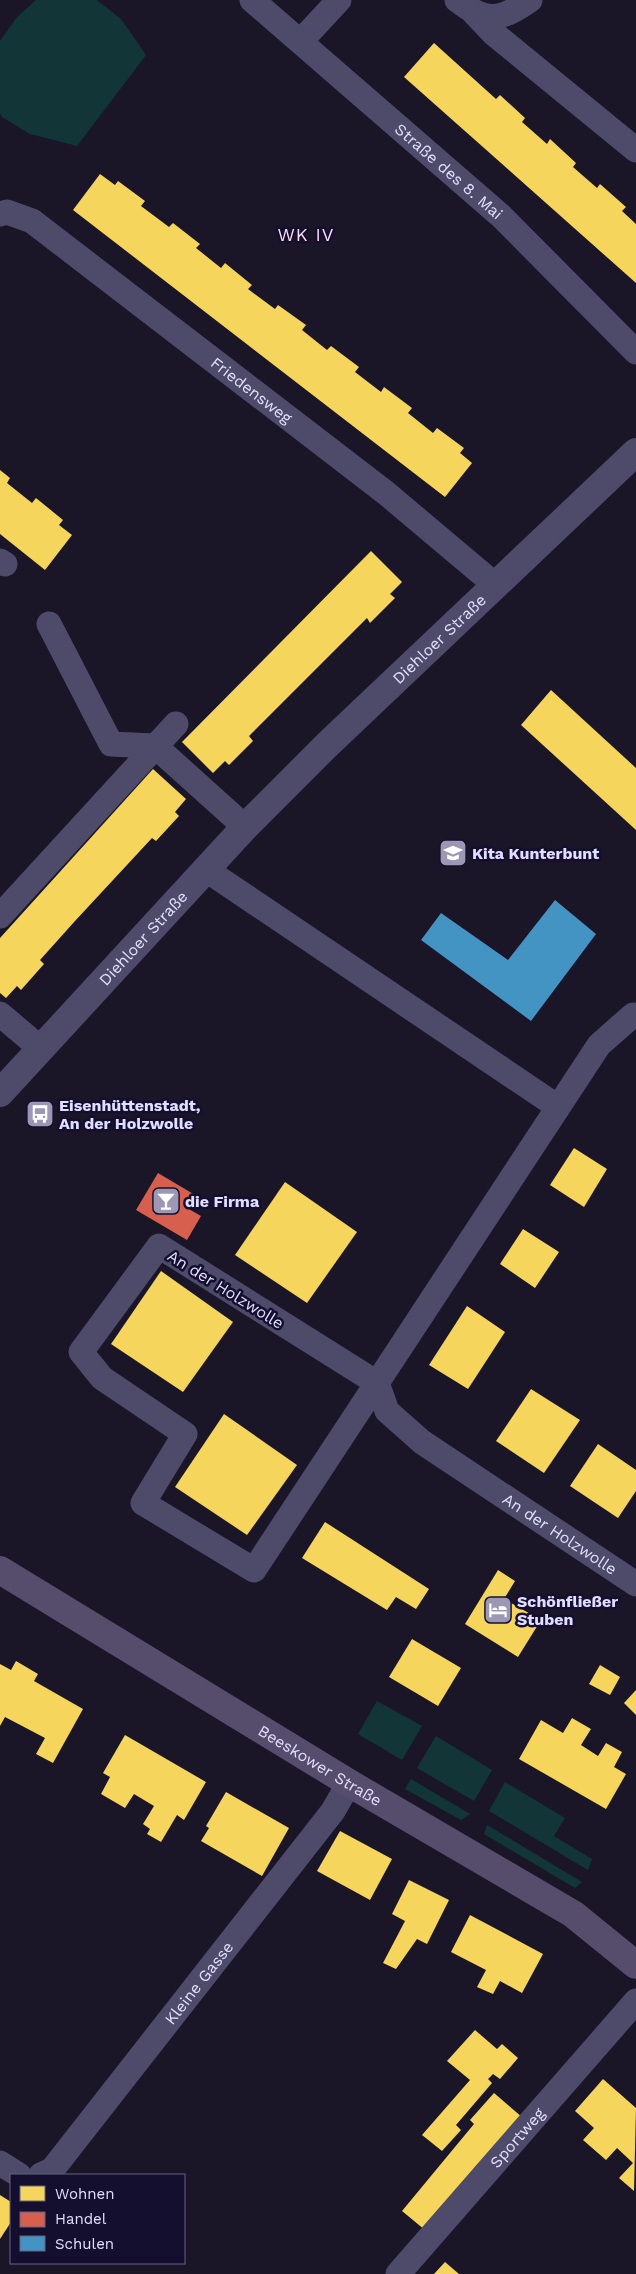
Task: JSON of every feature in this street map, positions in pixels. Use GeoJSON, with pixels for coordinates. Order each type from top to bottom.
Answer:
{"type":"FeatureCollection","features":[{"type":"Feature","properties":{"kind":"main road","name":"Beeskower Straße"},"geometry":{"type":"LineString","coordinates":[[0,1570],[349,1784],[573,1914],[636,1965]]}},
{"type":"Feature","properties":{"kind":"street","name":"Straße des 8. Mai"},"geometry":{"type":"LineString","coordinates":[[252,0],[501,216],[636,352]]}},
{"type":"Feature","properties":{"kind":"street"},"geometry":{"type":"LineString","coordinates":[[301,41],[339,0]]}},
{"type":"Feature","properties":{"kind":"street"},"geometry":{"type":"LineString","coordinates":[[466,7],[494,18],[511,14],[530,0]]}},
{"type":"Feature","properties":{"kind":"street"},"geometry":{"type":"LineString","coordinates":[[466,7],[493,32],[636,150]]}},
{"type":"Feature","properties":{"kind":"street","name":"Friedensweg"},"geometry":{"type":"LineString","coordinates":[[0,214],[7,212],[32,221],[386,493],[494,584]]}},
{"type":"Feature","properties":{"kind":"street","name":"Diehloer Straße"},"geometry":{"type":"LineString","coordinates":[[0,1094],[40,1048],[245,826],[494,584],[636,452]]}},
{"type":"Feature","properties":{"kind":"street"},"geometry":{"type":"LineString","coordinates":[[48,624],[111,744],[155,746],[245,826]]}},
{"type":"Feature","properties":{"kind":"street"},"geometry":{"type":"LineString","coordinates":[[0,916],[176,724]]}},
{"type":"Feature","properties":{"kind":"street"},"geometry":{"type":"LineString","coordinates":[[205,869],[558,1107]]}},
{"type":"Feature","properties":{"kind":"street"},"geometry":{"type":"LineString","coordinates":[[0,1014],[40,1048]]}},
{"type":"Feature","properties":{"kind":"street","name":"An der Holzwolle"},"geometry":{"type":"LineString","coordinates":[[636,1016],[633,1015],[599,1045],[558,1107],[377,1383],[254,1570],[143,1503],[185,1434],[102,1378],[81,1352],[159,1246],[377,1383],[387,1411],[422,1442],[636,1584]]}},
{"type":"Feature","properties":{"kind":"street","name":"Kleine Gasse"},"geometry":{"type":"LineString","coordinates":[[43,2174],[52,2170],[333,1811],[349,1784]]}},
{"type":"Feature","properties":{"kind":"street","name":"Sportweg"},"geometry":{"type":"LineString","coordinates":[[398,2274],[636,2001]]}},
{"type":"Feature","properties":{"kind":"street"},"geometry":{"type":"LineString","coordinates":[[0,2163],[17,2174]]}},
{"type":"Feature","properties":{"kind":"green space"},"geometry":{"type":"Polygon","coordinates":[[[36,0],[97,0],[121,19],[146,55],[77,146],[30,134],[2,117],[0,113],[0,41],[17,17],[36,0]]]}},
{"type":"Feature","properties":{"kind":"green space"},"geometry":{"type":"Polygon","coordinates":[[[377,1701],[422,1726],[402,1760],[358,1734],[377,1701]]]}},
{"type":"Feature","properties":{"kind":"green space"},"geometry":{"type":"Polygon","coordinates":[[[436,1736],[492,1770],[474,1801],[417,1768],[436,1736]]]}},
{"type":"Feature","properties":{"kind":"green space"},"geometry":{"type":"Polygon","coordinates":[[[411,1779],[470,1814],[461,1820],[405,1789],[411,1779]]]}},
{"type":"Feature","properties":{"kind":"green space"},"geometry":{"type":"Polygon","coordinates":[[[505,1782],[565,1818],[554,1836],[592,1859],[588,1870],[489,1811],[505,1782]]]}},
{"type":"Feature","properties":{"kind":"green space"},"geometry":{"type":"Polygon","coordinates":[[[487,1825],[582,1882],[575,1888],[484,1834],[487,1825]]]}},
{"type":"Feature","properties":{"kind":"building: Wohnen"},"geometry":{"type":"Polygon","coordinates":[[[434,43],[496,99],[500,95],[525,118],[522,122],[547,144],[550,139],[576,163],[573,167],[597,188],[600,184],[626,207],[622,211],[636,224],[636,283],[404,77],[434,43]]]}},
{"type":"Feature","properties":{"kind":"building: Wohnen"},"geometry":{"type":"Polygon","coordinates":[[[100,174],[115,185],[118,181],[145,201],[141,206],[169,227],[173,223],[200,244],[196,248],[221,268],[225,263],[252,285],[248,289],[275,309],[278,305],[306,325],[302,330],[327,350],[331,346],[359,367],[355,372],[381,392],[384,387],[412,408],[408,413],[433,433],[437,428],[464,448],[460,453],[472,463],[445,497],[73,210],[100,174]]]}},
{"type":"Feature","properties":{"kind":"building: Wohnen"},"geometry":{"type":"Polygon","coordinates":[[[0,470],[10,478],[7,483],[32,503],[36,498],[63,520],[59,525],[72,535],[45,570],[0,534],[0,470]]]}},
{"type":"Feature","properties":{"kind":"building: Wohnen"},"geometry":{"type":"Polygon","coordinates":[[[371,551],[402,582],[390,594],[395,598],[370,623],[367,618],[249,736],[253,741],[229,765],[225,761],[213,773],[182,742],[371,551]]]}},
{"type":"Feature","properties":{"kind":"building: Wohnen"},"geometry":{"type":"Polygon","coordinates":[[[551,690],[636,768],[636,830],[521,725],[551,690]]]}},
{"type":"Feature","properties":{"kind":"building: Wohnen"},"geometry":{"type":"Polygon","coordinates":[[[153,769],[186,799],[175,812],[179,816],[156,841],[152,838],[75,921],[40,960],[44,964],[21,990],[17,986],[6,998],[0,993],[0,938],[153,769]]]}},
{"type":"Feature","properties":{"kind":"building: Wohnen"},"geometry":{"type":"Polygon","coordinates":[[[574,1148],[607,1169],[584,1207],[550,1185],[574,1148]]]}},
{"type":"Feature","properties":{"kind":"building: Wohnen"},"geometry":{"type":"Polygon","coordinates":[[[285,1182],[357,1232],[307,1303],[235,1255],[285,1182]]]}},
{"type":"Feature","properties":{"kind":"building: Wohnen"},"geometry":{"type":"Polygon","coordinates":[[[523,1229],[559,1252],[535,1288],[500,1264],[523,1229]]]}},
{"type":"Feature","properties":{"kind":"building: Wohnen"},"geometry":{"type":"Polygon","coordinates":[[[161,1271],[233,1322],[183,1392],[111,1344],[161,1271]]]}},
{"type":"Feature","properties":{"kind":"building: Wohnen"},"geometry":{"type":"Polygon","coordinates":[[[467,1306],[505,1332],[468,1389],[429,1365],[467,1306]]]}},
{"type":"Feature","properties":{"kind":"building: Wohnen"},"geometry":{"type":"Polygon","coordinates":[[[531,1389],[580,1420],[544,1473],[496,1441],[531,1389]]]}},
{"type":"Feature","properties":{"kind":"building: Wohnen"},"geometry":{"type":"Polygon","coordinates":[[[224,1414],[297,1465],[247,1535],[175,1487],[224,1414]]]}},
{"type":"Feature","properties":{"kind":"building: Wohnen"},"geometry":{"type":"Polygon","coordinates":[[[598,1444],[636,1470],[636,1491],[618,1518],[570,1486],[598,1444]]]}},
{"type":"Feature","properties":{"kind":"building: Wohnen"},"geometry":{"type":"Polygon","coordinates":[[[325,1522],[429,1589],[416,1609],[396,1597],[387,1610],[302,1558],[325,1522]]]}},
{"type":"Feature","properties":{"kind":"building: Wohnen","name":"Schönfließer Stuben"},"geometry":{"type":"Polygon","coordinates":[[[498,1570],[515,1581],[504,1599],[541,1620],[518,1657],[465,1624],[498,1570]]]}},
{"type":"Feature","properties":{"kind":"building: Wohnen"},"geometry":{"type":"Polygon","coordinates":[[[412,1639],[461,1668],[438,1706],[389,1677],[412,1639]]]}},
{"type":"Feature","properties":{"kind":"building: Wohnen"},"geometry":{"type":"Polygon","coordinates":[[[16,1661],[38,1674],[34,1681],[83,1709],[53,1763],[36,1754],[45,1738],[5,1717],[0,1726],[0,1664],[11,1670],[16,1661]]]}},
{"type":"Feature","properties":{"kind":"building: Wohnen"},"geometry":{"type":"Polygon","coordinates":[[[600,1665],[620,1677],[610,1695],[589,1684],[600,1665]]]}},
{"type":"Feature","properties":{"kind":"building: Wohnen"},"geometry":{"type":"Polygon","coordinates":[[[636,1690],[636,1715],[624,1703],[636,1690]]]}},
{"type":"Feature","properties":{"kind":"building: Wohnen"},"geometry":{"type":"Polygon","coordinates":[[[572,1718],[591,1729],[581,1745],[598,1756],[606,1743],[622,1752],[614,1767],[626,1774],[606,1809],[519,1759],[541,1720],[563,1733],[572,1718]]]}},
{"type":"Feature","properties":{"kind":"building: Wohnen"},"geometry":{"type":"Polygon","coordinates":[[[125,1735],[206,1782],[184,1820],[177,1815],[161,1842],[147,1834],[150,1829],[143,1824],[154,1806],[134,1794],[125,1808],[101,1794],[110,1777],[103,1773],[125,1735]]]}},
{"type":"Feature","properties":{"kind":"building: Wohnen"},"geometry":{"type":"Polygon","coordinates":[[[226,1792],[289,1828],[262,1876],[201,1841],[209,1828],[206,1826],[226,1792]]]}},
{"type":"Feature","properties":{"kind":"building: Wohnen"},"geometry":{"type":"Polygon","coordinates":[[[340,1831],[392,1859],[370,1900],[317,1871],[340,1831]]]}},
{"type":"Feature","properties":{"kind":"building: Wohnen"},"geometry":{"type":"Polygon","coordinates":[[[409,1880],[449,1900],[427,1944],[417,1939],[396,1969],[383,1963],[405,1921],[392,1914],[409,1880]]]}},
{"type":"Feature","properties":{"kind":"building: Wohnen"},"geometry":{"type":"Polygon","coordinates":[[[470,1915],[543,1954],[522,1993],[500,1981],[493,1994],[477,1987],[486,1970],[451,1952],[470,1915]]]}},
{"type":"Feature","properties":{"kind":"building: Wohnen"},"geometry":{"type":"Polygon","coordinates":[[[475,2030],[497,2049],[502,2044],[518,2058],[500,2079],[493,2074],[488,2079],[492,2083],[456,2125],[461,2130],[442,2151],[422,2135],[470,2080],[447,2061],[475,2030]]]}},
{"type":"Feature","properties":{"kind":"building: Wohnen"},"geometry":{"type":"Polygon","coordinates":[[[603,2079],[636,2108],[634,2191],[619,2178],[633,2163],[617,2148],[606,2160],[583,2140],[594,2128],[575,2111],[603,2079]]]}},
{"type":"Feature","properties":{"kind":"building: Wohnen"},"geometry":{"type":"Polygon","coordinates":[[[494,2093],[523,2118],[425,2230],[402,2211],[474,2124],[470,2120],[494,2093]]]}},
{"type":"Feature","properties":{"kind":"building: Wohnen"},"geometry":{"type":"Polygon","coordinates":[[[0,2195],[10,2201],[10,2224],[0,2239],[0,2195]]]}},
{"type":"Feature","properties":{"kind":"building: Wohnen"},"geometry":{"type":"Polygon","coordinates":[[[445,2262],[459,2274],[434,2274],[445,2262]]]}},
{"type":"Feature","properties":{"kind":"building: Handel","name":"die Firma"},"geometry":{"type":"Polygon","coordinates":[[[158,1173],[195,1195],[187,1208],[201,1216],[187,1240],[136,1210],[158,1173]]]}},
{"type":"Feature","properties":{"kind":"building: Schulen"},"geometry":{"type":"Polygon","coordinates":[[[555,900],[596,934],[531,1021],[421,940],[441,913],[508,960],[555,900]]]}},
{"type":"Feature","properties":{"kind":"place","name":"Kita Kunterbunt"},"geometry":{"type":"Point","coordinates":[453,853]}},
{"type":"Feature","properties":{"kind":"place","name":"Eisenhüttenstadt, An der Holzwolle"},"geometry":{"type":"Point","coordinates":[40,1114]}},
{"type":"Feature","properties":{"kind":"place","name":"die Firma"},"geometry":{"type":"Point","coordinates":[166,1201]}},
{"type":"Feature","properties":{"kind":"place","name":"Schönfließer Stuben"},"geometry":{"type":"Point","coordinates":[498,1610]}},
{"type":"Feature","properties":{"kind":"district","name":"WK IV"},"geometry":{"type":"Point","coordinates":[306,235]}}]}
